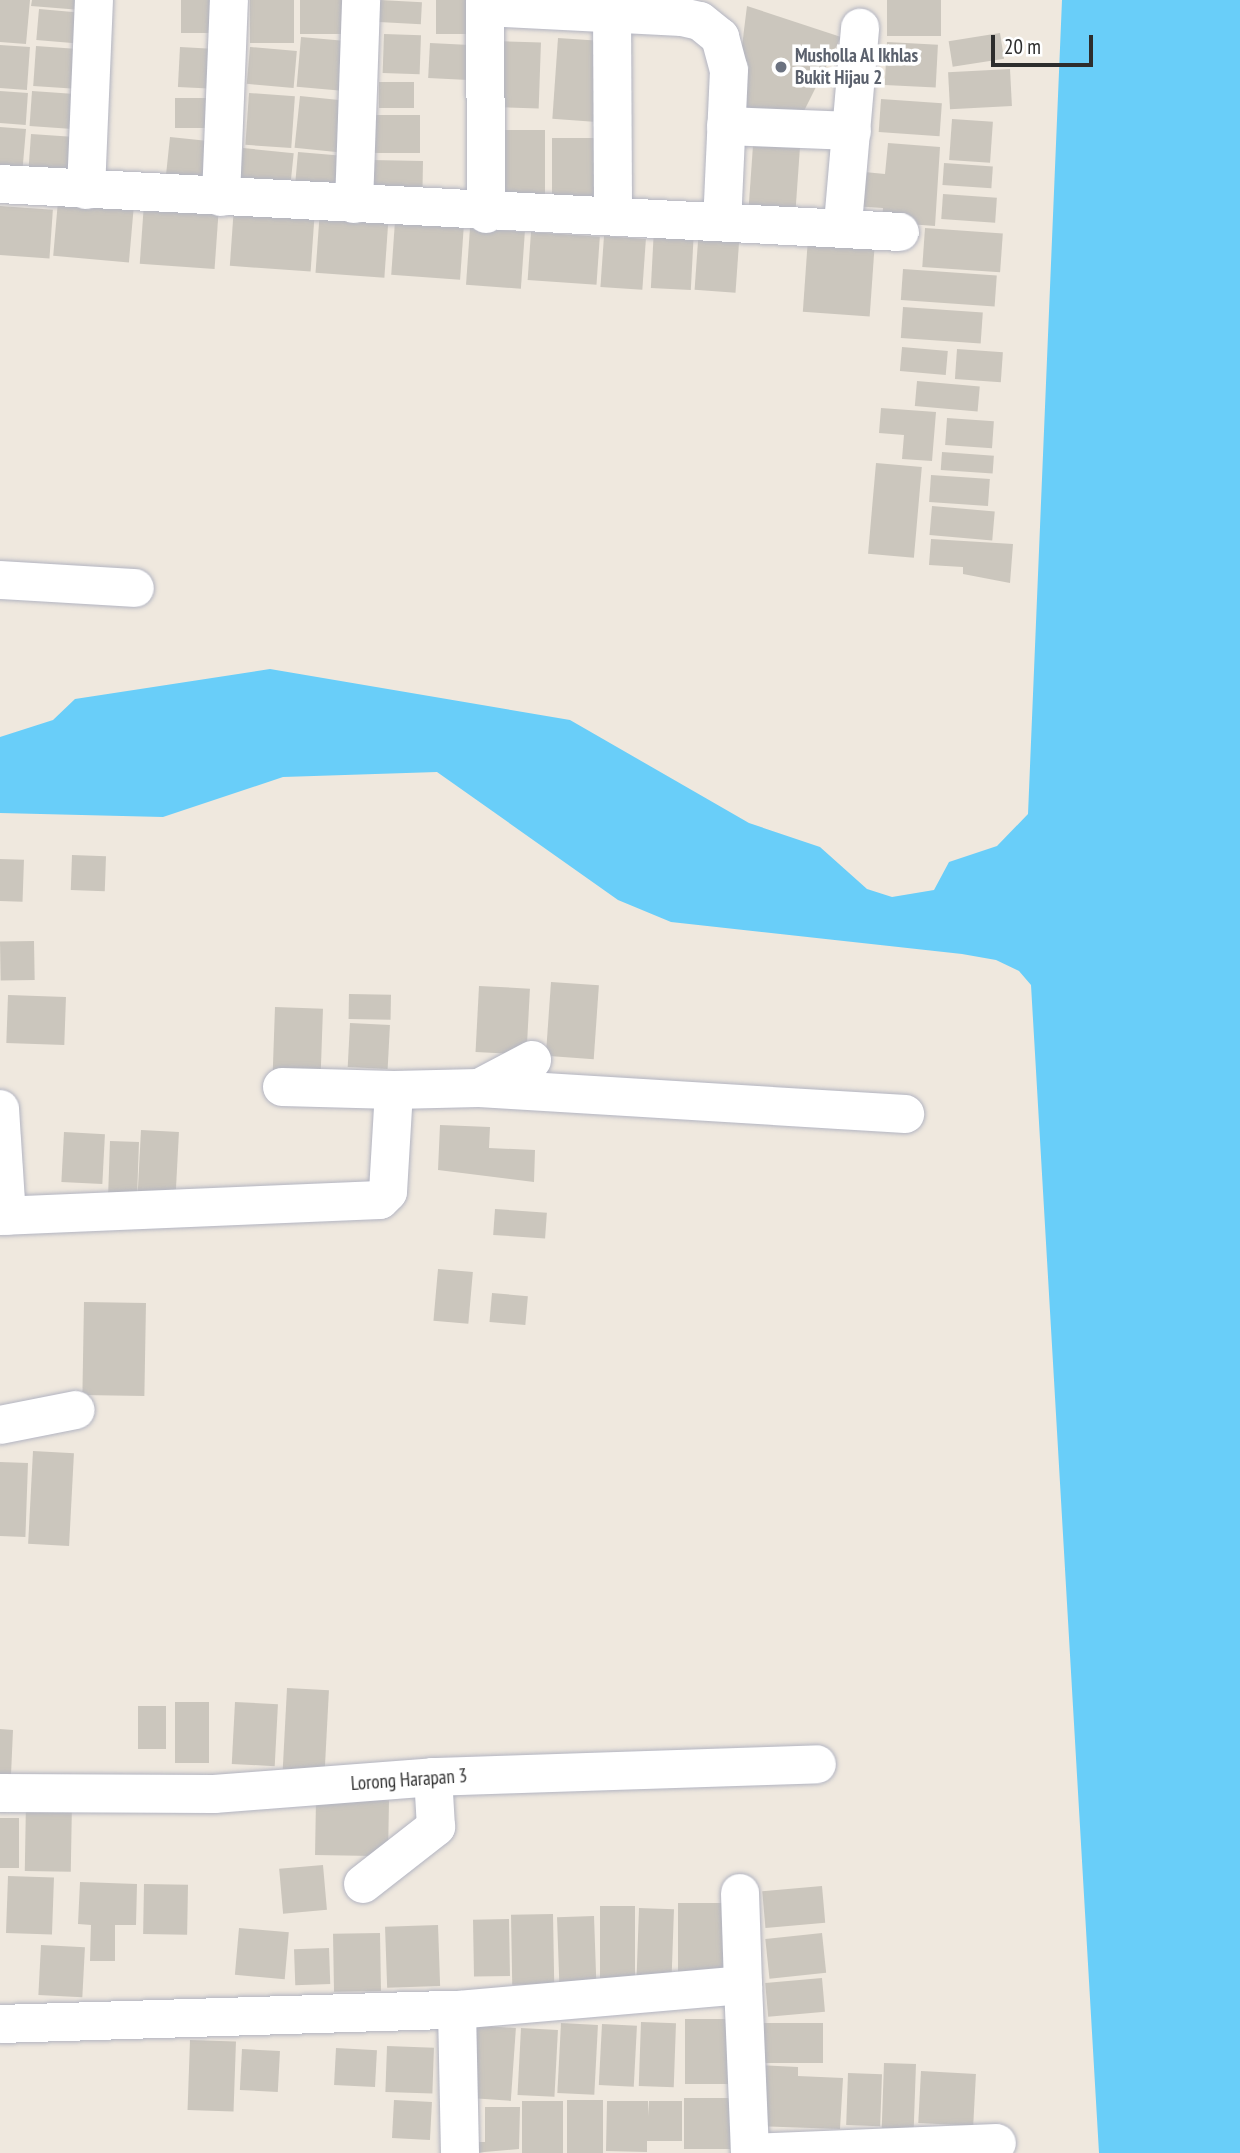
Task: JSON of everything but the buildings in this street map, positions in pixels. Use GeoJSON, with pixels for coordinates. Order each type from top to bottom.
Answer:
{"type":"FeatureCollection","features":[{"type":"Feature","properties":{"kind":"street"},"geometry":{"type":"LineString","coordinates":[[86,190],[94,0]]}},
{"type":"Feature","properties":{"kind":"street"},"geometry":{"type":"LineString","coordinates":[[221,197],[229,0]]}},
{"type":"Feature","properties":{"kind":"street"},"geometry":{"type":"LineString","coordinates":[[354,204],[361,0]]}},
{"type":"Feature","properties":{"kind":"street"},"geometry":{"type":"LineString","coordinates":[[486,214],[485,4],[691,19],[720,37],[728,60],[722,222]]}},
{"type":"Feature","properties":{"kind":"street"},"geometry":{"type":"LineString","coordinates":[[612,12],[612,216]]}},
{"type":"Feature","properties":{"kind":"street"},"geometry":{"type":"LineString","coordinates":[[844,212],[860,28]]}},
{"type":"Feature","properties":{"kind":"street"},"geometry":{"type":"LineString","coordinates":[[726,125],[852,131]]}},
{"type":"Feature","properties":{"kind":"street"},"geometry":{"type":"LineString","coordinates":[[0,184],[486,214],[612,216],[900,232]]}},
{"type":"Feature","properties":{"kind":"street"},"geometry":{"type":"LineString","coordinates":[[0,580],[135,588]]}},
{"type":"Feature","properties":{"kind":"street"},"geometry":{"type":"LineString","coordinates":[[479,1088],[532,1060]]}},
{"type":"Feature","properties":{"kind":"street"},"geometry":{"type":"LineString","coordinates":[[282,1087],[394,1090],[479,1088],[905,1114]]}},
{"type":"Feature","properties":{"kind":"street"},"geometry":{"type":"LineString","coordinates":[[0,1109],[4,1216],[380,1200],[388,1192],[389,1104],[394,1090]]}},
{"type":"Feature","properties":{"kind":"street"},"geometry":{"type":"LineString","coordinates":[[0,1425],[76,1410]]}},
{"type":"Feature","properties":{"kind":"street","name":"Lorong Harapan 3"},"geometry":{"type":"LineString","coordinates":[[0,1793],[214,1794],[433,1777],[817,1764]]}},
{"type":"Feature","properties":{"kind":"street"},"geometry":{"type":"LineString","coordinates":[[363,1884],[436,1827],[433,1777]]}},
{"type":"Feature","properties":{"kind":"street"},"geometry":{"type":"LineString","coordinates":[[740,1893],[750,2153],[997,2143]]}},
{"type":"Feature","properties":{"kind":"street"},"geometry":{"type":"LineString","coordinates":[[0,2024],[457,2010],[743,1985]]}},
{"type":"Feature","properties":{"kind":"street"},"geometry":{"type":"LineString","coordinates":[[457,2010],[460,2153]]}},
{"type":"Feature","properties":{"kind":"water"},"geometry":{"type":"Polygon","coordinates":[[[1062,0],[1240,0],[1240,2153],[1099,2153],[1031,985],[1019,971],[996,960],[962,954],[671,922],[618,900],[437,772],[283,777],[163,817],[0,813],[0,737],[53,720],[75,699],[270,669],[570,720],[749,823],[820,847],[867,889],[892,897],[934,890],[949,862],[997,846],[1028,814],[1062,0]]]}},
{"type":"Feature","properties":{"kind":"place","name":"Musholla Al Ikhlas Bukit Hijau 2"},"geometry":{"type":"Point","coordinates":[781,67]}}]}
